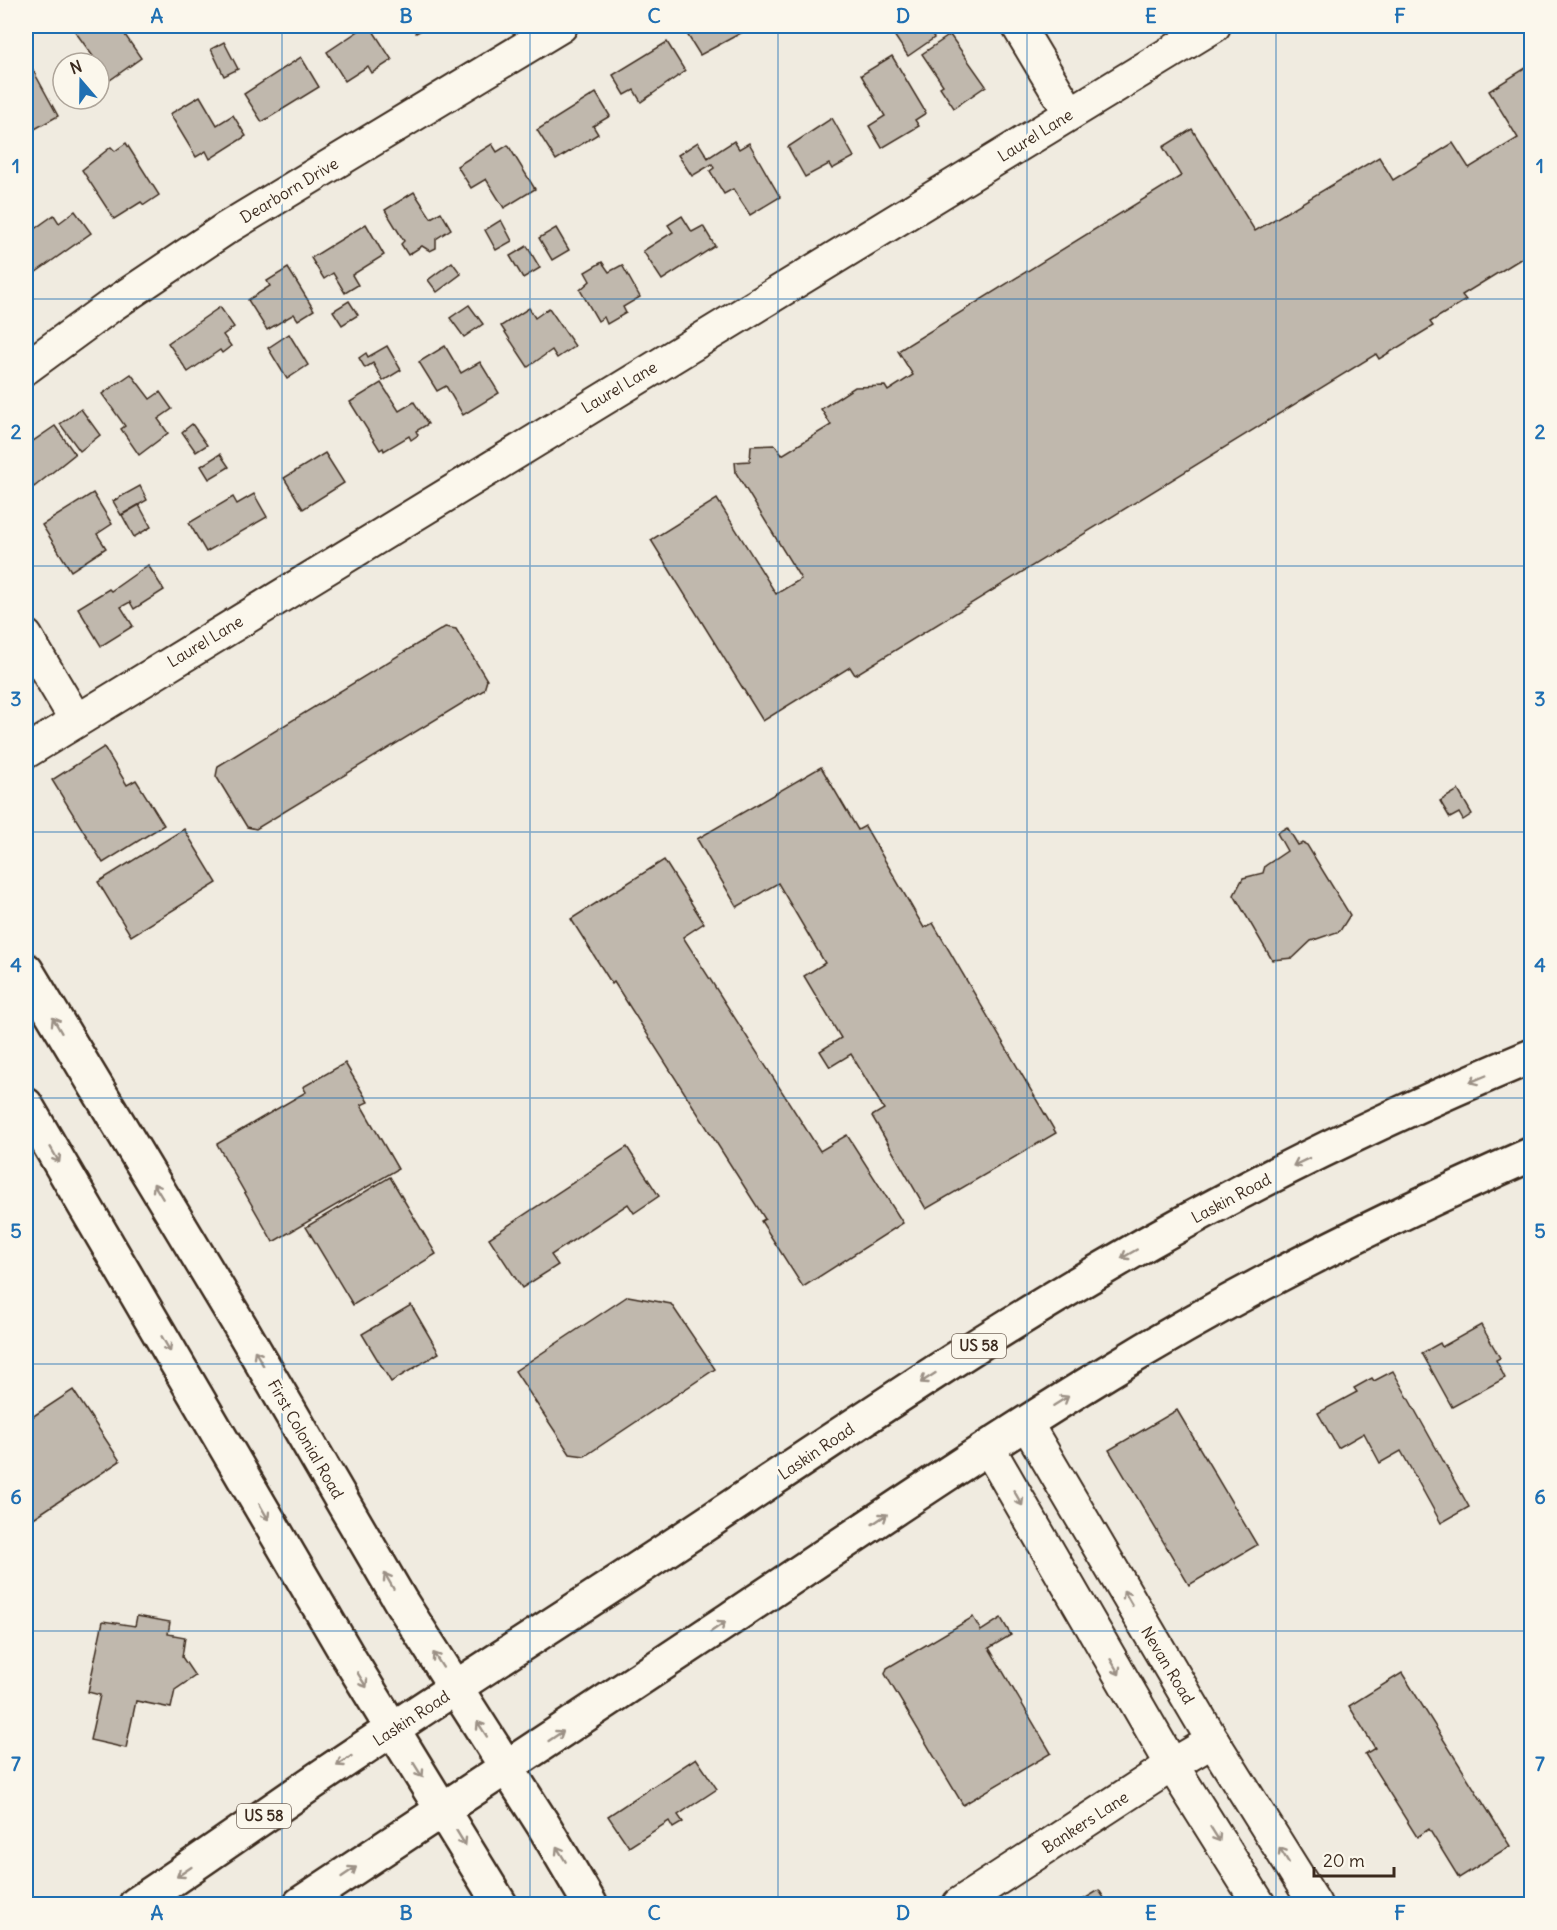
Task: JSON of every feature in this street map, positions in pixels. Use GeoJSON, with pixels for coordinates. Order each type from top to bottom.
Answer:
{"type":"FeatureCollection","features":[{"type":"Feature","properties":{"kind":"main road","name":"First Colonial Road"},"geometry":{"type":"LineString","coordinates":[[26,970],[242,1329],[401,1602],[544,1826],[590,1905]]}},
{"type":"Feature","properties":{"kind":"main road","name":"Laskin Road"},"geometry":{"type":"LineString","coordinates":[[135,1905],[393,1729],[1039,1307],[1259,1183],[1375,1125],[1532,1056]]}},
{"type":"Feature","properties":{"kind":"main road"},"geometry":{"type":"LineString","coordinates":[[26,1105],[349,1658],[500,1905]]}},
{"type":"Feature","properties":{"kind":"main road"},"geometry":{"type":"LineString","coordinates":[[300,1905],[1026,1423],[1185,1327],[1307,1260],[1391,1218],[1532,1154]]}},
{"type":"Feature","properties":{"kind":"street","name":"Dearborn Drive"},"geometry":{"type":"LineString","coordinates":[[26,368],[112,305],[225,229],[561,26]]}},
{"type":"Feature","properties":{"kind":"street"},"geometry":{"type":"LineString","coordinates":[[1018,26],[1070,113]]}},
{"type":"Feature","properties":{"kind":"street","name":"Laurel Lane"},"geometry":{"type":"LineString","coordinates":[[26,752],[662,361],[898,220],[1214,26]]}},
{"type":"Feature","properties":{"kind":"street"},"geometry":{"type":"LineString","coordinates":[[26,636],[76,720]]}},
{"type":"Feature","properties":{"kind":"street","name":"Nevan Road"},"geometry":{"type":"LineString","coordinates":[[1026,1423],[1213,1741],[1315,1905]]}},
{"type":"Feature","properties":{"kind":"street"},"geometry":{"type":"LineString","coordinates":[[988,1447],[1172,1765],[1258,1905]]}},
{"type":"Feature","properties":{"kind":"street","name":"Bankers Lane"},"geometry":{"type":"LineString","coordinates":[[959,1905],[1172,1765],[1213,1741]]}},
{"type":"Feature","properties":{"kind":"building"},"geometry":{"type":"Polygon","coordinates":[[[81,26],[137,26],[125,35],[141,58],[111,79],[111,51],[89,51],[74,30],[81,26]]]}},
{"type":"Feature","properties":{"kind":"building"},"geometry":{"type":"Polygon","coordinates":[[[366,26],[370,26],[392,60],[372,73],[368,66],[345,81],[327,52],[366,26]]]}},
{"type":"Feature","properties":{"kind":"building"},"geometry":{"type":"Polygon","coordinates":[[[411,26],[429,26],[416,33],[411,26]]]}},
{"type":"Feature","properties":{"kind":"building"},"geometry":{"type":"Polygon","coordinates":[[[682,26],[754,26],[700,55],[682,26]]]}},
{"type":"Feature","properties":{"kind":"building"},"geometry":{"type":"Polygon","coordinates":[[[901,26],[938,26],[930,31],[934,38],[908,56],[892,32],[901,26]]]}},
{"type":"Feature","properties":{"kind":"building"},"geometry":{"type":"Polygon","coordinates":[[[950,35],[986,86],[954,108],[940,87],[943,85],[922,54],[950,35]]]}},
{"type":"Feature","properties":{"kind":"building"},"geometry":{"type":"Polygon","coordinates":[[[224,42],[238,69],[224,76],[211,49],[224,42]]]}},
{"type":"Feature","properties":{"kind":"building"},"geometry":{"type":"Polygon","coordinates":[[[667,42],[685,71],[641,102],[634,90],[625,95],[613,75],[667,42]]]}},
{"type":"Feature","properties":{"kind":"building"},"geometry":{"type":"Polygon","coordinates":[[[892,56],[926,113],[915,120],[919,126],[882,148],[869,126],[885,116],[861,75],[892,56]]]}},
{"type":"Feature","properties":{"kind":"building"},"geometry":{"type":"Polygon","coordinates":[[[301,57],[319,87],[262,122],[244,94],[301,57]]]}},
{"type":"Feature","properties":{"kind":"building"},"geometry":{"type":"Polygon","coordinates":[[[29,63],[51,103],[51,111],[55,111],[58,116],[26,134],[26,65],[29,63]]]}},
{"type":"Feature","properties":{"kind":"building"},"geometry":{"type":"Polygon","coordinates":[[[1532,64],[1532,252],[1462,295],[1466,300],[1430,322],[1433,326],[1379,359],[1376,354],[855,675],[850,667],[763,721],[651,540],[717,499],[776,594],[801,579],[736,473],[735,462],[750,461],[751,446],[775,445],[782,455],[831,425],[821,409],[855,387],[885,386],[888,391],[913,375],[898,351],[1181,176],[1163,147],[1192,129],[1255,231],[1379,157],[1393,180],[1453,143],[1469,168],[1518,138],[1489,91],[1532,64]]]}},
{"type":"Feature","properties":{"kind":"building"},"geometry":{"type":"Polygon","coordinates":[[[596,93],[610,116],[593,126],[598,134],[556,160],[537,130],[596,93]]]}},
{"type":"Feature","properties":{"kind":"building"},"geometry":{"type":"Polygon","coordinates":[[[200,96],[217,125],[233,115],[246,136],[210,159],[206,151],[196,157],[170,114],[200,96]]]}},
{"type":"Feature","properties":{"kind":"building"},"geometry":{"type":"Polygon","coordinates":[[[832,118],[854,157],[832,169],[829,164],[805,177],[788,147],[832,118]]]}},
{"type":"Feature","properties":{"kind":"building"},"geometry":{"type":"Polygon","coordinates":[[[734,141],[739,149],[749,143],[780,197],[750,215],[733,189],[724,194],[710,171],[714,168],[712,164],[692,176],[678,155],[698,142],[708,158],[734,141]]]}},
{"type":"Feature","properties":{"kind":"building"},"geometry":{"type":"Polygon","coordinates":[[[126,143],[159,195],[144,205],[141,202],[114,219],[82,170],[111,147],[115,151],[126,143]]]}},
{"type":"Feature","properties":{"kind":"building"},"geometry":{"type":"Polygon","coordinates":[[[492,144],[497,152],[508,145],[535,189],[504,208],[486,179],[471,188],[457,166],[492,144]]]}},
{"type":"Feature","properties":{"kind":"building"},"geometry":{"type":"Polygon","coordinates":[[[414,192],[431,218],[441,212],[451,229],[436,239],[436,248],[430,251],[422,246],[408,255],[401,244],[404,241],[385,210],[414,192]]]}},
{"type":"Feature","properties":{"kind":"building"},"geometry":{"type":"Polygon","coordinates":[[[75,211],[91,233],[32,275],[26,265],[26,235],[54,215],[59,223],[75,211]]]}},
{"type":"Feature","properties":{"kind":"building"},"geometry":{"type":"Polygon","coordinates":[[[682,216],[692,232],[703,226],[715,246],[662,280],[643,251],[673,232],[668,225],[682,216]]]}},
{"type":"Feature","properties":{"kind":"building"},"geometry":{"type":"Polygon","coordinates":[[[501,220],[512,241],[496,250],[485,230],[501,220]]]}},
{"type":"Feature","properties":{"kind":"building"},"geometry":{"type":"Polygon","coordinates":[[[366,224],[384,255],[352,275],[358,285],[345,293],[333,273],[324,279],[311,258],[366,224]]]}},
{"type":"Feature","properties":{"kind":"building"},"geometry":{"type":"Polygon","coordinates":[[[556,228],[569,250],[552,260],[539,238],[556,228]]]}},
{"type":"Feature","properties":{"kind":"building"},"geometry":{"type":"Polygon","coordinates":[[[527,246],[540,268],[523,278],[510,256],[527,246]]]}},
{"type":"Feature","properties":{"kind":"building"},"geometry":{"type":"Polygon","coordinates":[[[452,262],[461,274],[437,292],[428,280],[452,262]]]}},
{"type":"Feature","properties":{"kind":"building"},"geometry":{"type":"Polygon","coordinates":[[[602,262],[609,272],[622,265],[640,297],[623,307],[626,313],[607,324],[604,317],[598,321],[580,290],[590,281],[585,272],[602,262]]]}},
{"type":"Feature","properties":{"kind":"building"},"geometry":{"type":"Polygon","coordinates":[[[288,268],[314,310],[298,320],[294,314],[267,330],[248,300],[270,286],[267,281],[288,268]]]}},
{"type":"Feature","properties":{"kind":"building"},"geometry":{"type":"Polygon","coordinates":[[[349,301],[358,315],[342,325],[333,311],[349,301]]]}},
{"type":"Feature","properties":{"kind":"building"},"geometry":{"type":"Polygon","coordinates":[[[469,305],[483,324],[464,337],[450,318],[469,305]]]}},
{"type":"Feature","properties":{"kind":"building"},"geometry":{"type":"Polygon","coordinates":[[[220,307],[234,327],[223,335],[231,346],[222,353],[220,350],[188,372],[168,343],[220,307]]]}},
{"type":"Feature","properties":{"kind":"building"},"geometry":{"type":"Polygon","coordinates":[[[529,308],[535,318],[549,308],[575,346],[557,358],[552,350],[528,367],[501,326],[529,308]]]}},
{"type":"Feature","properties":{"kind":"building"},"geometry":{"type":"Polygon","coordinates":[[[289,334],[308,365],[287,379],[268,348],[289,334]]]}},
{"type":"Feature","properties":{"kind":"building"},"geometry":{"type":"Polygon","coordinates":[[[387,346],[401,370],[383,381],[373,363],[365,368],[359,358],[366,353],[368,357],[387,346]]]}},
{"type":"Feature","properties":{"kind":"building"},"geometry":{"type":"Polygon","coordinates":[[[445,346],[461,373],[480,362],[499,393],[463,415],[446,386],[437,391],[419,362],[445,346]]]}},
{"type":"Feature","properties":{"kind":"building"},"geometry":{"type":"Polygon","coordinates":[[[131,374],[150,399],[160,392],[172,409],[158,419],[168,433],[139,455],[121,429],[125,426],[102,394],[131,374]]]}},
{"type":"Feature","properties":{"kind":"building"},"geometry":{"type":"Polygon","coordinates":[[[381,383],[399,411],[414,402],[428,424],[416,431],[418,435],[411,440],[409,436],[384,451],[383,448],[380,450],[350,402],[381,383]]]}},
{"type":"Feature","properties":{"kind":"building"},"geometry":{"type":"Polygon","coordinates":[[[81,409],[100,435],[80,451],[60,424],[81,409]]]}},
{"type":"Feature","properties":{"kind":"building"},"geometry":{"type":"Polygon","coordinates":[[[192,424],[207,445],[196,452],[182,432],[192,424]]]}},
{"type":"Feature","properties":{"kind":"building"},"geometry":{"type":"Polygon","coordinates":[[[55,426],[75,454],[34,487],[26,477],[26,446],[55,426]]]}},
{"type":"Feature","properties":{"kind":"building"},"geometry":{"type":"Polygon","coordinates":[[[325,453],[344,483],[303,509],[284,478],[325,453]]]}},
{"type":"Feature","properties":{"kind":"building"},"geometry":{"type":"Polygon","coordinates":[[[220,454],[229,467],[209,479],[201,466],[220,454]]]}},
{"type":"Feature","properties":{"kind":"building"},"geometry":{"type":"Polygon","coordinates":[[[140,486],[147,500],[121,515],[113,501],[140,486]]]}},
{"type":"Feature","properties":{"kind":"building"},"geometry":{"type":"Polygon","coordinates":[[[93,493],[112,524],[97,534],[106,548],[71,571],[42,525],[93,493]]]}},
{"type":"Feature","properties":{"kind":"building"},"geometry":{"type":"Polygon","coordinates":[[[254,494],[267,517],[206,552],[189,523],[233,497],[237,504],[254,494]]]}},
{"type":"Feature","properties":{"kind":"building"},"geometry":{"type":"Polygon","coordinates":[[[139,505],[151,527],[134,537],[122,515],[139,505]]]}},
{"type":"Feature","properties":{"kind":"building"},"geometry":{"type":"Polygon","coordinates":[[[148,565],[164,590],[134,609],[130,602],[121,607],[133,626],[101,646],[78,608],[109,589],[111,591],[148,565]]]}},
{"type":"Feature","properties":{"kind":"building"},"geometry":{"type":"Polygon","coordinates":[[[445,627],[456,629],[487,680],[484,690],[256,829],[247,827],[216,776],[218,766],[445,627]]]}},
{"type":"Feature","properties":{"kind":"building"},"geometry":{"type":"Polygon","coordinates":[[[104,747],[127,785],[136,780],[164,825],[103,863],[52,780],[104,747]]]}},
{"type":"Feature","properties":{"kind":"building"},"geometry":{"type":"Polygon","coordinates":[[[821,767],[858,830],[865,826],[924,928],[933,923],[1056,1133],[926,1209],[872,1116],[884,1109],[851,1054],[830,1067],[820,1051],[841,1038],[804,976],[825,963],[778,883],[737,907],[697,839],[821,767]]]}},
{"type":"Feature","properties":{"kind":"building"},"geometry":{"type":"Polygon","coordinates":[[[1458,790],[1472,814],[1463,820],[1459,813],[1450,818],[1440,801],[1458,790]]]}},
{"type":"Feature","properties":{"kind":"building"},"geometry":{"type":"Polygon","coordinates":[[[1287,827],[1298,845],[1303,843],[1307,845],[1350,915],[1340,931],[1311,941],[1293,958],[1272,960],[1234,895],[1243,878],[1263,873],[1265,866],[1287,851],[1277,833],[1287,827]]]}},
{"type":"Feature","properties":{"kind":"building"},"geometry":{"type":"Polygon","coordinates":[[[184,829],[217,883],[131,936],[98,882],[184,829]]]}},
{"type":"Feature","properties":{"kind":"building"},"geometry":{"type":"Polygon","coordinates":[[[664,860],[704,923],[683,937],[820,1151],[847,1135],[903,1223],[803,1287],[761,1221],[765,1219],[614,982],[612,984],[571,919],[664,860]]]}},
{"type":"Feature","properties":{"kind":"building"},"geometry":{"type":"Polygon","coordinates":[[[345,1063],[368,1102],[361,1105],[398,1169],[273,1242],[217,1144],[306,1092],[303,1087],[345,1063]]]}},
{"type":"Feature","properties":{"kind":"building"},"geometry":{"type":"Polygon","coordinates":[[[627,1147],[659,1196],[634,1213],[628,1204],[551,1255],[558,1265],[522,1288],[489,1238],[627,1147]]]}},
{"type":"Feature","properties":{"kind":"building"},"geometry":{"type":"Polygon","coordinates":[[[390,1177],[436,1254],[353,1305],[306,1227],[390,1177]]]}},
{"type":"Feature","properties":{"kind":"building"},"geometry":{"type":"Polygon","coordinates":[[[628,1296],[671,1304],[715,1369],[585,1456],[570,1454],[515,1371],[628,1296]]]}},
{"type":"Feature","properties":{"kind":"building"},"geometry":{"type":"Polygon","coordinates":[[[411,1305],[439,1353],[391,1382],[362,1334],[411,1305]]]}},
{"type":"Feature","properties":{"kind":"building"},"geometry":{"type":"Polygon","coordinates":[[[1481,1325],[1500,1358],[1496,1360],[1505,1378],[1452,1407],[1422,1353],[1440,1343],[1442,1347],[1481,1325]]]}},
{"type":"Feature","properties":{"kind":"building"},"geometry":{"type":"Polygon","coordinates":[[[1393,1371],[1469,1507],[1441,1523],[1401,1451],[1380,1463],[1364,1433],[1338,1448],[1318,1413],[1357,1392],[1354,1388],[1372,1378],[1374,1381],[1393,1371]]]}},
{"type":"Feature","properties":{"kind":"building"},"geometry":{"type":"Polygon","coordinates":[[[73,1390],[120,1461],[26,1523],[26,1421],[73,1390]]]}},
{"type":"Feature","properties":{"kind":"building"},"geometry":{"type":"Polygon","coordinates":[[[1177,1410],[1257,1545],[1189,1585],[1109,1450],[1177,1410]]]}},
{"type":"Feature","properties":{"kind":"building"},"geometry":{"type":"Polygon","coordinates":[[[137,1616],[170,1622],[168,1634],[185,1637],[182,1657],[195,1676],[175,1690],[171,1708],[136,1701],[126,1748],[90,1740],[100,1695],[88,1692],[103,1621],[135,1626],[137,1616]]]}},
{"type":"Feature","properties":{"kind":"building"},"geometry":{"type":"Polygon","coordinates":[[[973,1617],[981,1631],[1001,1618],[1011,1635],[989,1648],[1051,1753],[963,1805],[885,1674],[887,1668],[973,1617]]]}},
{"type":"Feature","properties":{"kind":"building"},"geometry":{"type":"Polygon","coordinates":[[[1402,1673],[1510,1846],[1459,1878],[1429,1829],[1417,1837],[1365,1754],[1375,1748],[1349,1706],[1402,1673]]]}},
{"type":"Feature","properties":{"kind":"building"},"geometry":{"type":"Polygon","coordinates":[[[696,1758],[717,1789],[678,1815],[683,1822],[673,1828],[669,1821],[629,1847],[608,1816],[696,1758]]]}},
{"type":"Feature","properties":{"kind":"building"},"geometry":{"type":"Polygon","coordinates":[[[1099,1890],[1108,1904],[1076,1904],[1099,1890]]]}}]}
